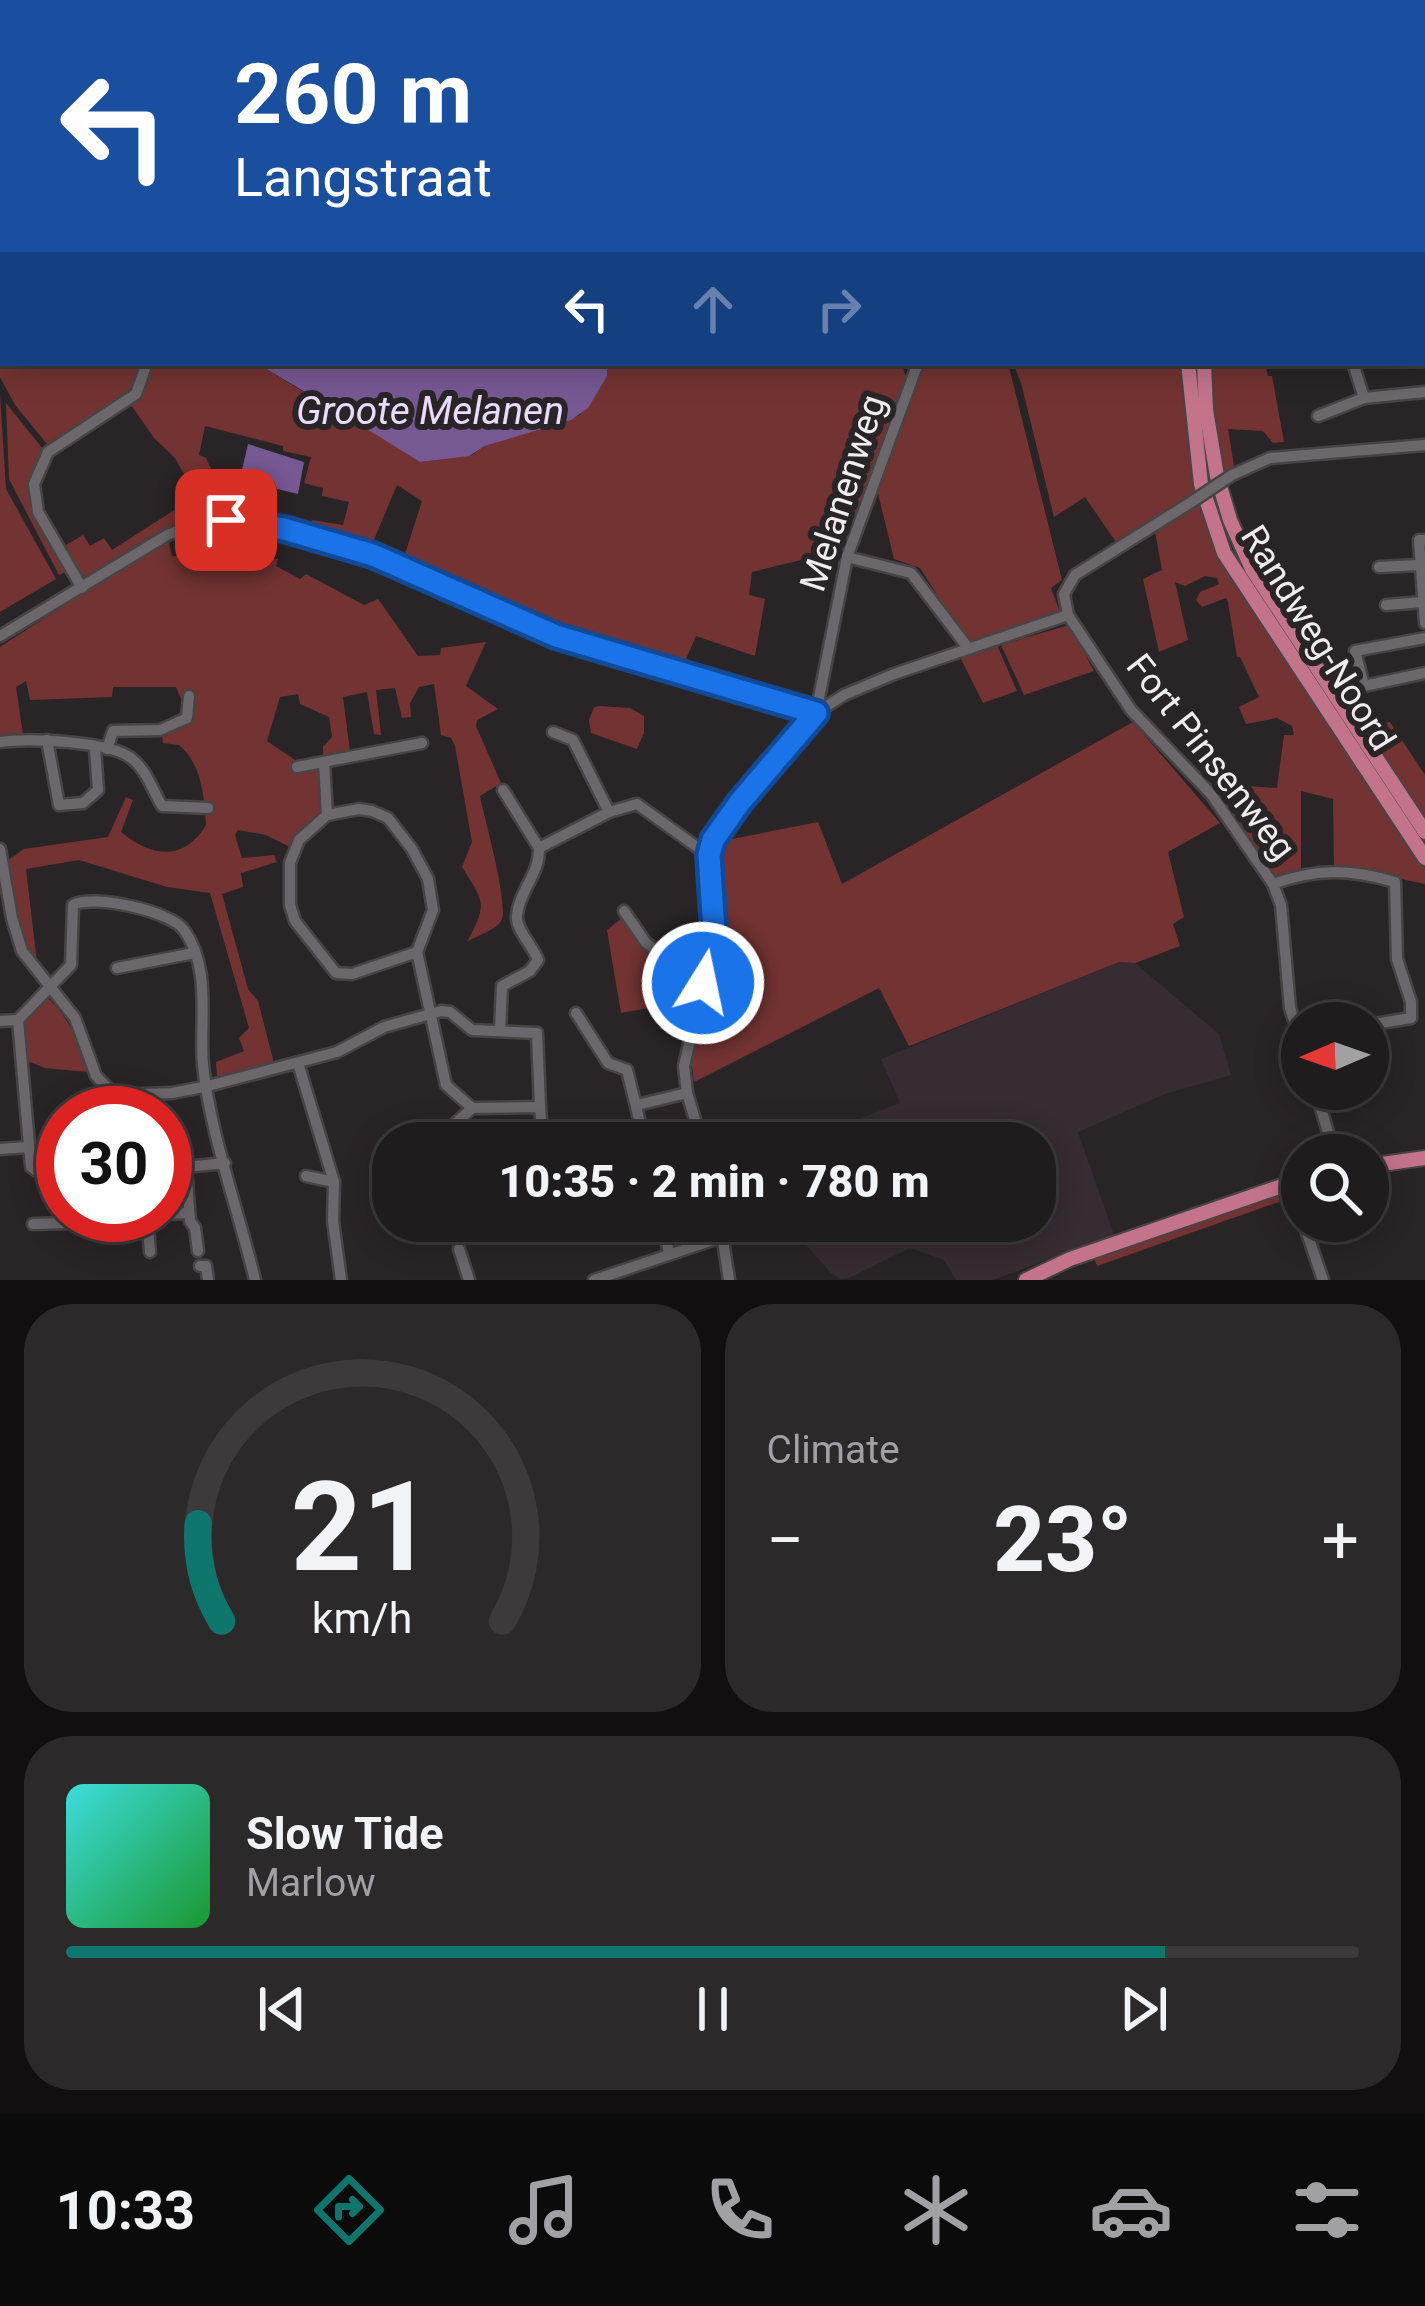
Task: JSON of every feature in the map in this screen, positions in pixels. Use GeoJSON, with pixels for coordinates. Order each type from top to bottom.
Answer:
{"type":"FeatureCollection","features":[{"type":"Feature","properties":{"kind":"main road","name":"Randweg-Noord"},"geometry":{"type":"LineString","coordinates":[[1188,366],[1201,484],[1224,553],[1425,859]]}},
{"type":"Feature","properties":{"kind":"main road","name":"Randweg-Noord"},"geometry":{"type":"LineString","coordinates":[[1204,366],[1217,476],[1252,569],[1425,832]]}},
{"type":"Feature","properties":{"kind":"main road"},"geometry":{"type":"LineString","coordinates":[[1389,1163],[1425,1158]]}},
{"type":"Feature","properties":{"kind":"main road"},"geometry":{"type":"LineString","coordinates":[[1043,1280],[1081,1258],[1281,1186]]}},
{"type":"Feature","properties":{"kind":"main road"},"geometry":{"type":"LineString","coordinates":[[1025,1280],[1070,1258],[1081,1258]]}},
{"type":"Feature","properties":{"kind":"street"},"geometry":{"type":"LineString","coordinates":[[82,588],[38,512],[34,484],[48,452],[136,394],[146,366]]}},
{"type":"Feature","properties":{"kind":"street","name":"Melanenweg"},"geometry":{"type":"LineString","coordinates":[[816,713],[847,557],[915,366]]}},
{"type":"Feature","properties":{"kind":"street"},"geometry":{"type":"LineString","coordinates":[[1354,366],[1364,398]]}},
{"type":"Feature","properties":{"kind":"street"},"geometry":{"type":"LineString","coordinates":[[1318,416],[1364,398],[1425,392]]}},
{"type":"Feature","properties":{"kind":"street","name":"Fort Pinsenweg"},"geometry":{"type":"LineString","coordinates":[[1290,1002],[1281,905],[1273,884],[1211,794],[1131,710],[1068,615],[1066,585],[1150,525],[1232,475],[1270,458],[1425,445]]}},
{"type":"Feature","properties":{"kind":"street"},"geometry":{"type":"LineString","coordinates":[[0,636],[187,526],[226,520],[267,525],[408,568],[556,636],[816,713]]}},
{"type":"Feature","properties":{"kind":"street"},"geometry":{"type":"LineString","coordinates":[[1425,540],[1419,540],[1425,623]]}},
{"type":"Feature","properties":{"kind":"street"},"geometry":{"type":"LineString","coordinates":[[847,557],[911,573],[969,649]]}},
{"type":"Feature","properties":{"kind":"street"},"geometry":{"type":"LineString","coordinates":[[1379,567],[1420,565]]}},
{"type":"Feature","properties":{"kind":"street"},"geometry":{"type":"LineString","coordinates":[[1386,605],[1423,602]]}},
{"type":"Feature","properties":{"kind":"street"},"geometry":{"type":"LineString","coordinates":[[696,1122],[687,1094],[686,1049],[714,930],[709,855],[713,840],[740,802],[816,713],[868,683],[1068,615]]}},
{"type":"Feature","properties":{"kind":"street"},"geometry":{"type":"LineString","coordinates":[[1425,638],[1355,651],[1364,686],[1425,674]]}},
{"type":"Feature","properties":{"kind":"street"},"geometry":{"type":"LineString","coordinates":[[47,740],[59,805],[83,803],[98,790],[101,749],[112,731],[160,730],[187,718],[189,696]]}},
{"type":"Feature","properties":{"kind":"street"},"geometry":{"type":"LineString","coordinates":[[553,732],[573,740],[609,812]]}},
{"type":"Feature","properties":{"kind":"street"},"geometry":{"type":"LineString","coordinates":[[0,742],[47,740],[131,758],[157,798],[177,809],[208,808]]}},
{"type":"Feature","properties":{"kind":"street"},"geometry":{"type":"LineString","coordinates":[[297,767],[422,743]]}},
{"type":"Feature","properties":{"kind":"street"},"geometry":{"type":"LineString","coordinates":[[324,762],[327,815]]}},
{"type":"Feature","properties":{"kind":"street"},"geometry":{"type":"LineString","coordinates":[[500,1030],[502,986],[530,971],[538,960],[517,922],[517,913],[534,876],[538,848],[502,790]]}},
{"type":"Feature","properties":{"kind":"street"},"geometry":{"type":"LineString","coordinates":[[538,848],[627,805],[646,808],[709,855]]}},
{"type":"Feature","properties":{"kind":"street"},"geometry":{"type":"LineString","coordinates":[[417,952],[352,974],[337,973],[303,936],[290,905],[290,863],[298,840],[327,815],[372,811],[388,818],[412,849],[432,895],[430,922],[417,952],[446,1085],[472,1108]]}},
{"type":"Feature","properties":{"kind":"street"},"geometry":{"type":"LineString","coordinates":[[0,849],[22,951],[75,1018],[96,1076],[112,1093],[124,1097],[208,1086],[337,1052],[384,1027],[431,1012],[450,1012],[472,1030],[537,1033],[541,1122]]}},
{"type":"Feature","properties":{"kind":"street"},"geometry":{"type":"LineString","coordinates":[[1273,884],[1303,873],[1336,869],[1395,882],[1396,959],[1411,1002],[1411,1018]]}},
{"type":"Feature","properties":{"kind":"street"},"geometry":{"type":"LineString","coordinates":[[0,1021],[18,1019],[71,965],[70,912],[81,901],[104,899],[177,923],[186,932],[203,999],[203,1065],[255,1280]]}},
{"type":"Feature","properties":{"kind":"street"},"geometry":{"type":"LineString","coordinates":[[624,910],[646,943],[703,983]]}},
{"type":"Feature","properties":{"kind":"street"},"geometry":{"type":"LineString","coordinates":[[0,935],[16,934]]}},
{"type":"Feature","properties":{"kind":"street"},"geometry":{"type":"LineString","coordinates":[[117,968],[194,953]]}},
{"type":"Feature","properties":{"kind":"street"},"geometry":{"type":"LineString","coordinates":[[1406,988],[1425,988]]}},
{"type":"Feature","properties":{"kind":"street"},"geometry":{"type":"LineString","coordinates":[[576,1013],[608,1064],[627,1070],[641,1122]]}},
{"type":"Feature","properties":{"kind":"street"},"geometry":{"type":"LineString","coordinates":[[1389,1022],[1425,1016]]}},
{"type":"Feature","properties":{"kind":"street"},"geometry":{"type":"LineString","coordinates":[[18,1019],[28,1147],[36,1173]]}},
{"type":"Feature","properties":{"kind":"street"},"geometry":{"type":"LineString","coordinates":[[298,1063],[334,1182],[333,1220],[341,1280]]}},
{"type":"Feature","properties":{"kind":"street"},"geometry":{"type":"LineString","coordinates":[[638,1105],[687,1094]]}},
{"type":"Feature","properties":{"kind":"street"},"geometry":{"type":"LineString","coordinates":[[457,1122],[472,1108],[540,1107]]}},
{"type":"Feature","properties":{"kind":"street"},"geometry":{"type":"LineString","coordinates":[[0,1149],[28,1147]]}},
{"type":"Feature","properties":{"kind":"street"},"geometry":{"type":"LineString","coordinates":[[192,1166],[226,1163]]}},
{"type":"Feature","properties":{"kind":"street"},"geometry":{"type":"LineString","coordinates":[[306,1176],[334,1182]]}},
{"type":"Feature","properties":{"kind":"street"},"geometry":{"type":"LineString","coordinates":[[192,1226],[198,1251]]}},
{"type":"Feature","properties":{"kind":"street"},"geometry":{"type":"LineString","coordinates":[[150,1242],[151,1252]]}},
{"type":"Feature","properties":{"kind":"street"},"geometry":{"type":"LineString","coordinates":[[667,1242],[669,1253]]}},
{"type":"Feature","properties":{"kind":"street"},"geometry":{"type":"LineString","coordinates":[[594,1280],[622,1275],[705,1242]]}},
{"type":"Feature","properties":{"kind":"street"},"geometry":{"type":"LineString","coordinates":[[723,1242],[729,1280]]}},
{"type":"Feature","properties":{"kind":"street"},"geometry":{"type":"LineString","coordinates":[[1310,1242],[1323,1280]]}},
{"type":"Feature","properties":{"kind":"street"},"geometry":{"type":"LineString","coordinates":[[459,1249],[469,1280]]}},
{"type":"Feature","properties":{"kind":"street"},"geometry":{"type":"LineString","coordinates":[[200,1266],[206,1266],[208,1280]]}},
{"type":"Feature","properties":{"kind":"shaded area"},"geometry":{"type":"Polygon","coordinates":[[[0,366],[142,366],[135,387],[47,444],[15,405],[0,377],[0,366]]]}},
{"type":"Feature","properties":{"kind":"shaded area"},"geometry":{"type":"Polygon","coordinates":[[[150,366],[261,366],[371,428],[420,462],[472,455],[485,446],[580,415],[606,366],[902,366],[907,379],[842,563],[813,557],[752,572],[749,595],[765,599],[755,656],[696,636],[683,666],[551,628],[403,560],[422,501],[397,485],[370,549],[309,532],[312,520],[343,525],[349,502],[322,496],[323,488],[304,483],[311,457],[205,426],[199,455],[212,471],[207,480],[214,487],[213,508],[194,492],[175,458],[129,402],[147,384],[150,366]]]}},
{"type":"Feature","properties":{"kind":"shaded area"},"geometry":{"type":"Polygon","coordinates":[[[921,366],[1009,366],[1062,580],[1051,588],[1060,612],[970,646],[920,568],[894,559],[876,485],[921,366]]]}},
{"type":"Feature","properties":{"kind":"shaded area"},"geometry":{"type":"Polygon","coordinates":[[[1014,366],[1183,366],[1198,492],[1116,542],[1085,497],[1054,517],[1014,366]]]}},
{"type":"Feature","properties":{"kind":"shaded area"},"geometry":{"type":"Polygon","coordinates":[[[1209,366],[1266,366],[1272,376],[1284,442],[1273,443],[1263,431],[1228,429],[1234,466],[1221,476],[1209,366]]]}},
{"type":"Feature","properties":{"kind":"shaded area"},"geometry":{"type":"Polygon","coordinates":[[[0,395],[6,489],[56,579],[0,612],[0,395]]]}},
{"type":"Feature","properties":{"kind":"shaded area"},"geometry":{"type":"Polygon","coordinates":[[[6,403],[42,448],[31,486],[71,569],[59,575],[9,479],[6,403]]]}},
{"type":"Feature","properties":{"kind":"shaded area"},"geometry":{"type":"Polygon","coordinates":[[[193,498],[213,516],[162,533],[82,578],[66,545],[83,535],[90,546],[104,538],[112,550],[193,498]]]}},
{"type":"Feature","properties":{"kind":"shaded area"},"geometry":{"type":"Polygon","coordinates":[[[1200,500],[1238,587],[1425,868],[1425,884],[1334,865],[1333,799],[1301,791],[1301,869],[1275,877],[1210,783],[1277,788],[1284,735],[1294,735],[1292,726],[1277,718],[1246,724],[1239,707],[1259,697],[1237,657],[1228,602],[1226,598],[1202,607],[1196,600],[1200,592],[1219,584],[1217,578],[1205,576],[1185,586],[1175,582],[1188,640],[1159,652],[1143,579],[1162,570],[1154,526],[1200,500]]]}},
{"type":"Feature","properties":{"kind":"shaded area"},"geometry":{"type":"Polygon","coordinates":[[[168,538],[172,556],[278,559],[276,566],[300,579],[306,574],[364,605],[378,599],[418,656],[486,642],[466,686],[498,709],[477,720],[476,726],[501,783],[480,796],[503,912],[495,927],[467,942],[481,903],[462,867],[472,842],[455,746],[451,738],[441,735],[434,684],[419,687],[410,703],[411,717],[402,718],[395,688],[376,690],[381,735],[374,734],[367,692],[343,697],[350,752],[323,756],[323,747],[332,737],[329,717],[300,704],[298,694],[280,697],[267,741],[295,760],[297,769],[319,766],[327,807],[290,847],[266,835],[238,830],[235,835],[242,858],[274,855],[277,862],[241,873],[243,887],[222,894],[274,1063],[217,1077],[216,1062],[244,1051],[239,1038],[249,1028],[210,893],[167,887],[79,860],[26,869],[37,963],[17,925],[7,861],[24,849],[108,837],[126,797],[133,800],[121,832],[155,851],[188,845],[206,825],[203,792],[193,761],[179,745],[163,743],[162,735],[189,717],[176,687],[113,687],[112,697],[30,700],[26,681],[16,687],[23,735],[0,738],[0,647],[168,538]]]}},
{"type":"Feature","properties":{"kind":"shaded area"},"geometry":{"type":"Polygon","coordinates":[[[1069,625],[1094,671],[1024,695],[1001,645],[1069,625]]]}},
{"type":"Feature","properties":{"kind":"shaded area"},"geometry":{"type":"Polygon","coordinates":[[[997,645],[1017,691],[983,703],[960,657],[997,645]]]}},
{"type":"Feature","properties":{"kind":"shaded area"},"geometry":{"type":"Polygon","coordinates":[[[594,707],[630,708],[644,716],[637,749],[591,733],[589,720],[594,707]]]}},
{"type":"Feature","properties":{"kind":"shaded area"},"geometry":{"type":"Polygon","coordinates":[[[1133,722],[1220,823],[1168,852],[1184,917],[1173,924],[1180,946],[1135,963],[1119,962],[909,1046],[879,988],[694,1082],[690,1050],[716,958],[717,842],[818,822],[842,884],[1133,722]]]}},
{"type":"Feature","properties":{"kind":"shaded area"},"geometry":{"type":"Polygon","coordinates":[[[1390,722],[1425,775],[1425,821],[1362,726],[1390,722]]]}},
{"type":"Feature","properties":{"kind":"shaded area"},"geometry":{"type":"Polygon","coordinates":[[[622,918],[667,959],[654,1007],[621,1013],[607,930],[622,918]]]}},
{"type":"Feature","properties":{"kind":"shaded area"},"geometry":{"type":"Polygon","coordinates":[[[1119,962],[1135,963],[1219,1034],[1231,1075],[1165,1094],[1078,1132],[1114,1235],[993,1280],[956,1280],[944,1260],[910,1248],[840,1279],[804,1242],[1056,1242],[1056,1122],[852,1122],[900,1103],[881,1059],[1119,962]]]}},
{"type":"Feature","properties":{"kind":"shaded area"},"geometry":{"type":"Polygon","coordinates":[[[47,997],[73,1032],[87,1072],[45,1068],[25,1060],[24,1016],[47,997]]]}},
{"type":"Feature","properties":{"kind":"shaded area"},"geometry":{"type":"Polygon","coordinates":[[[1281,1193],[1281,1201],[1097,1266],[1094,1258],[1281,1193]]]}},
{"type":"Feature","properties":{"kind":"water","name":"Groote Melanen"},"geometry":{"type":"Polygon","coordinates":[[[261,366],[607,367],[607,376],[588,408],[571,420],[485,446],[469,456],[420,462],[261,366]]]}},
{"type":"Feature","properties":{"kind":"water"},"geometry":{"type":"Polygon","coordinates":[[[248,444],[304,462],[298,494],[277,489],[274,481],[241,474],[248,444]]]}},
{"type":"Feature","properties":{"kind":"route"},"geometry":{"type":"LineString","coordinates":[[226,520],[284,529],[373,555],[556,636],[816,713],[713,840],[709,855],[714,930],[703,983]]}}]}
